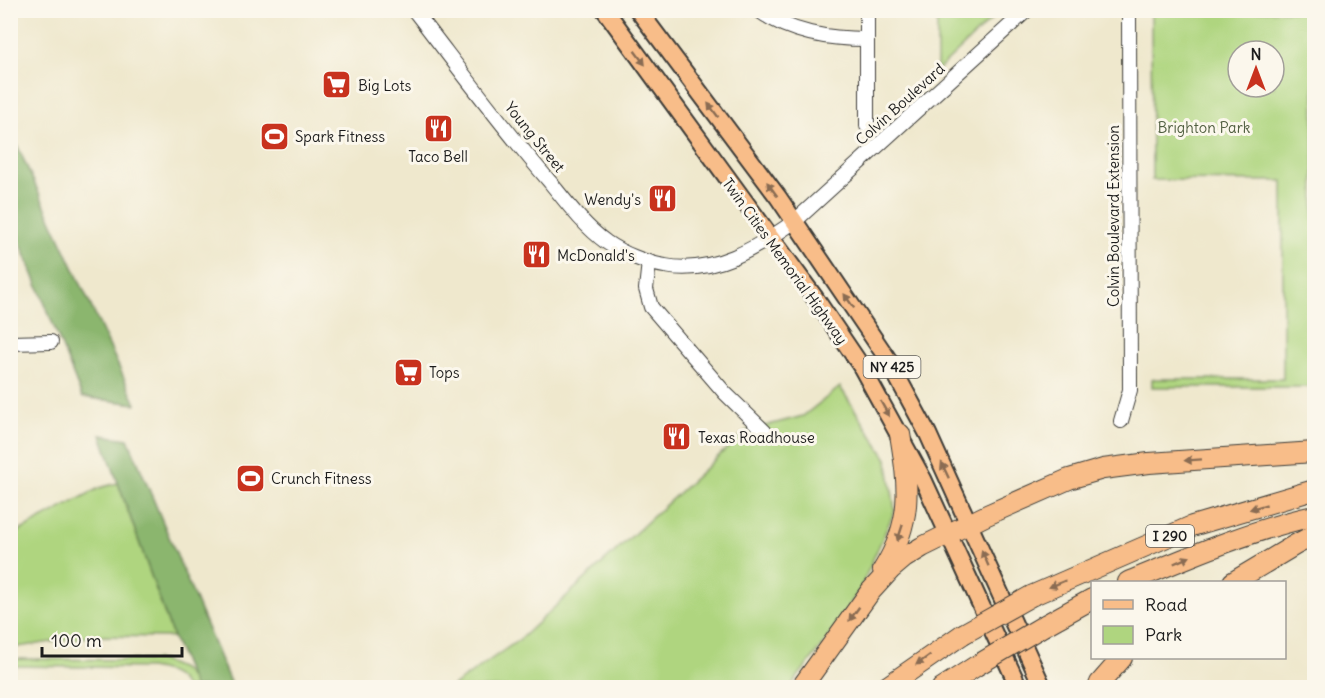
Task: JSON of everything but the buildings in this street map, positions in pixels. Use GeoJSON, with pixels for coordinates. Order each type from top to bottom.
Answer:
{"type":"FeatureCollection","features":[{"type":"Feature","properties":{"kind":"highway"},"geometry":{"type":"LineString","coordinates":[[801,687],[870,592],[896,546],[908,498],[900,434]]}},
{"type":"Feature","properties":{"kind":"highway"},"geometry":{"type":"LineString","coordinates":[[870,592],[904,558],[970,523],[1069,479],[1102,469],[1149,463],[1314,452]]}},
{"type":"Feature","properties":{"kind":"highway","name":"I 290"},"geometry":{"type":"LineString","coordinates":[[885,687],[963,634],[1031,596],[1192,526],[1314,490]]}},
{"type":"Feature","properties":{"kind":"highway","name":"I 290"},"geometry":{"type":"LineString","coordinates":[[1130,581],[1193,555],[1314,516]]}},
{"type":"Feature","properties":{"kind":"highway"},"geometry":{"type":"LineString","coordinates":[[1235,581],[1314,535]]}},
{"type":"Feature","properties":{"kind":"highway"},"geometry":{"type":"LineString","coordinates":[[942,687],[1091,600]]}},
{"type":"Feature","properties":{"kind":"highway"},"geometry":{"type":"LineString","coordinates":[[1098,687],[1120,659]]}},
{"type":"Feature","properties":{"kind":"main road","name":"Twin Cities Memorial Highway"},"geometry":{"type":"LineString","coordinates":[[605,10],[861,366],[900,434],[1019,687]]}},
{"type":"Feature","properties":{"kind":"main road","name":"Twin Cities Memorial Highway"},"geometry":{"type":"LineString","coordinates":[[638,10],[795,221],[887,358],[928,434],[1043,687]]}},
{"type":"Feature","properties":{"kind":"street","name":"Young Street"},"geometry":{"type":"LineString","coordinates":[[414,10],[528,157],[591,230],[620,251],[665,266],[705,265],[727,260],[754,249],[795,221]]}},
{"type":"Feature","properties":{"kind":"street"},"geometry":{"type":"LineString","coordinates":[[758,10],[776,22],[815,35],[867,39]]}},
{"type":"Feature","properties":{"kind":"street"},"geometry":{"type":"LineString","coordinates":[[867,10],[867,126]]}},
{"type":"Feature","properties":{"kind":"street","name":"Colvin Boulevard"},"geometry":{"type":"LineString","coordinates":[[795,221],[1027,10]]}},
{"type":"Feature","properties":{"kind":"street","name":"Colvin Boulevard Extension"},"geometry":{"type":"LineString","coordinates":[[1121,421],[1130,390],[1130,10]]}},
{"type":"Feature","properties":{"kind":"street"},"geometry":{"type":"LineString","coordinates":[[649,262],[646,289],[651,307],[725,393],[765,432]]}},
{"type":"Feature","properties":{"kind":"street"},"geometry":{"type":"LineString","coordinates":[[10,343],[51,342]]}},
{"type":"Feature","properties":{"kind":"green space"},"geometry":{"type":"Polygon","coordinates":[[[937,10],[1000,11],[937,71],[937,10]]]}},
{"type":"Feature","properties":{"kind":"green space","name":"Brighton Park"},"geometry":{"type":"Polygon","coordinates":[[[1151,11],[1314,11],[1314,387],[1152,387],[1152,379],[1283,379],[1283,181],[1152,180],[1151,11]]]}},
{"type":"Feature","properties":{"kind":"green space"},"geometry":{"type":"Polygon","coordinates":[[[10,132],[136,404],[82,397],[11,219],[10,132]]]}},
{"type":"Feature","properties":{"kind":"green space"},"geometry":{"type":"Polygon","coordinates":[[[840,387],[887,459],[895,510],[860,589],[825,642],[790,687],[450,688],[520,639],[746,431],[803,416],[840,387]]]}},
{"type":"Feature","properties":{"kind":"green space"},"geometry":{"type":"Polygon","coordinates":[[[101,435],[128,439],[232,687],[194,687],[173,637],[101,435]]]}},
{"type":"Feature","properties":{"kind":"green space"},"geometry":{"type":"Polygon","coordinates":[[[118,483],[173,637],[93,636],[11,648],[10,536],[99,488],[118,483]]]}},
{"type":"Feature","properties":{"kind":"green space"},"geometry":{"type":"Polygon","coordinates":[[[11,659],[161,660],[184,670],[197,687],[185,687],[175,676],[150,668],[11,666],[11,659]]]}},
{"type":"Feature","properties":{"kind":"place","name":"Big Lots"},"geometry":{"type":"Point","coordinates":[337,85]}},
{"type":"Feature","properties":{"kind":"place","name":"Taco Bell"},"geometry":{"type":"Point","coordinates":[438,129]}},
{"type":"Feature","properties":{"kind":"place","name":"Spark Fitness"},"geometry":{"type":"Point","coordinates":[274,136]}},
{"type":"Feature","properties":{"kind":"place","name":"Wendy's"},"geometry":{"type":"Point","coordinates":[662,199]}},
{"type":"Feature","properties":{"kind":"place","name":"McDonald's"},"geometry":{"type":"Point","coordinates":[536,255]}},
{"type":"Feature","properties":{"kind":"place","name":"Tops"},"geometry":{"type":"Point","coordinates":[408,372]}},
{"type":"Feature","properties":{"kind":"place","name":"Texas Roadhouse"},"geometry":{"type":"Point","coordinates":[677,437]}},
{"type":"Feature","properties":{"kind":"place","name":"Crunch Fitness"},"geometry":{"type":"Point","coordinates":[250,478]}}]}
